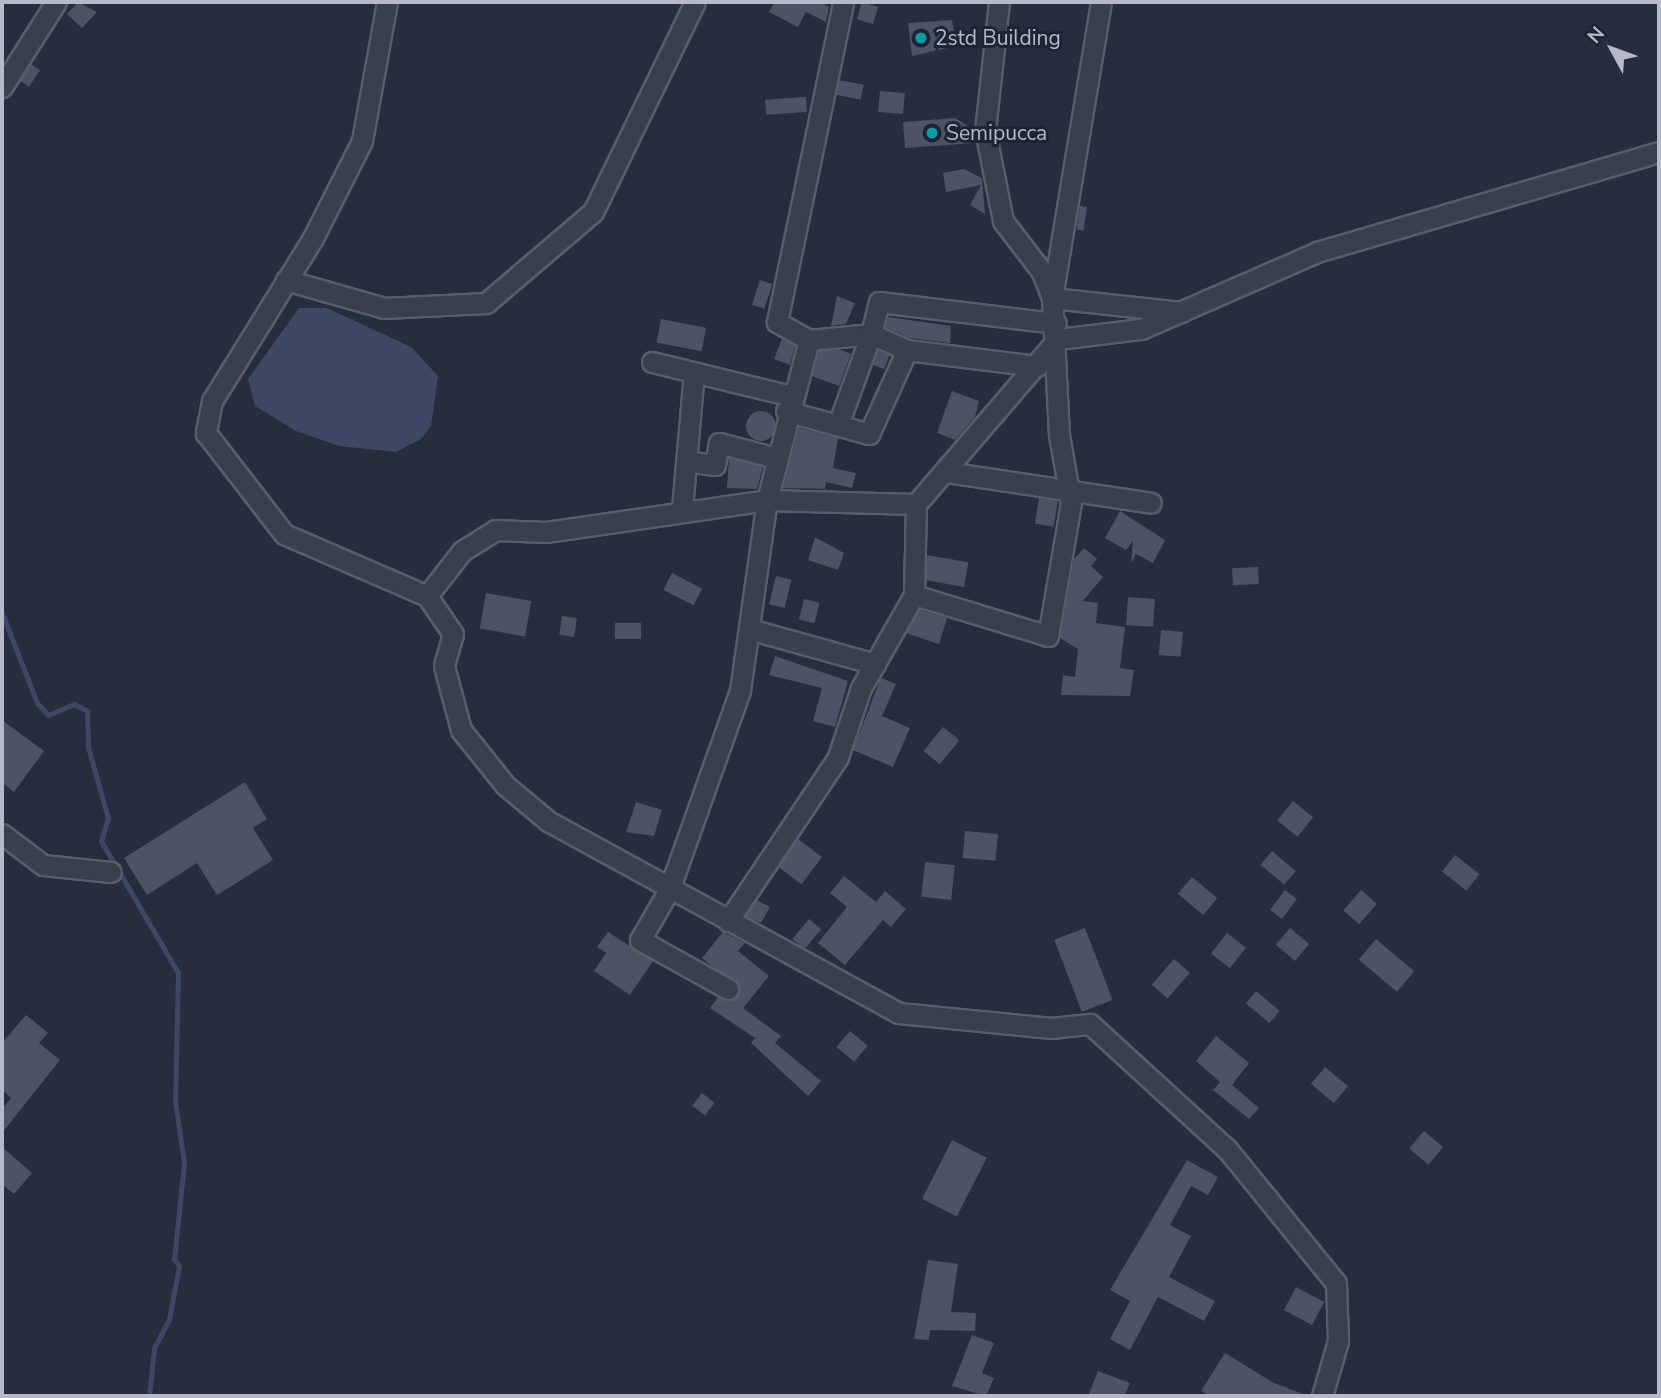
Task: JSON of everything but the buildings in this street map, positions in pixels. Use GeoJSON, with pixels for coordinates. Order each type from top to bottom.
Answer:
{"type":"FeatureCollection","features":[{"type":"Feature","properties":{"kind":"street"},"geometry":{"type":"LineString","coordinates":[[2,87],[56,2]]}},
{"type":"Feature","properties":{"kind":"street"},"geometry":{"type":"LineString","coordinates":[[387,2],[362,141],[286,280],[212,401],[206,433],[284,534],[427,596],[453,634],[444,666],[461,730],[505,785],[548,821],[669,890],[899,1013],[1051,1028],[1090,1024],[1227,1149],[1336,1283],[1338,1341],[1322,1396]]}},
{"type":"Feature","properties":{"kind":"street"},"geometry":{"type":"LineString","coordinates":[[286,280],[384,309],[486,303],[593,212],[695,2]]}},
{"type":"Feature","properties":{"kind":"street"},"geometry":{"type":"LineString","coordinates":[[843,2],[777,323],[809,340],[871,334],[907,350],[1037,366]]}},
{"type":"Feature","properties":{"kind":"street"},"geometry":{"type":"LineString","coordinates":[[914,595],[1048,636],[1069,490],[1059,435],[1057,331],[1052,298],[1042,272],[1003,220],[985,130],[999,2]]}},
{"type":"Feature","properties":{"kind":"street"},"geometry":{"type":"LineString","coordinates":[[1052,298],[1101,2]]}},
{"type":"Feature","properties":{"kind":"street"},"geometry":{"type":"LineString","coordinates":[[838,425],[871,334],[879,302],[1057,331],[1141,329],[1317,252],[1659,152]]}},
{"type":"Feature","properties":{"kind":"street"},"geometry":{"type":"LineString","coordinates":[[1052,298],[1181,312]]}},
{"type":"Feature","properties":{"kind":"street"},"geometry":{"type":"LineString","coordinates":[[728,921],[838,757],[875,664],[914,595],[916,504],[947,472],[1037,366],[1057,331]]}},
{"type":"Feature","properties":{"kind":"street"},"geometry":{"type":"LineString","coordinates":[[728,989],[640,940],[669,890],[740,691],[767,499],[788,403],[809,340]]}},
{"type":"Feature","properties":{"kind":"street"},"geometry":{"type":"LineString","coordinates":[[652,362],[788,403],[838,425],[869,434],[907,350]]}},
{"type":"Feature","properties":{"kind":"street"},"geometry":{"type":"LineString","coordinates":[[682,509],[694,373]]}},
{"type":"Feature","properties":{"kind":"street"},"geometry":{"type":"LineString","coordinates":[[686,461],[715,466],[719,443],[776,458]]}},
{"type":"Feature","properties":{"kind":"street"},"geometry":{"type":"LineString","coordinates":[[947,472],[1151,503]]}},
{"type":"Feature","properties":{"kind":"street"},"geometry":{"type":"LineString","coordinates":[[427,596],[462,551],[495,530],[546,532],[682,509],[767,499],[916,504]]}},
{"type":"Feature","properties":{"kind":"street"},"geometry":{"type":"LineString","coordinates":[[749,629],[875,664]]}},
{"type":"Feature","properties":{"kind":"street"},"geometry":{"type":"LineString","coordinates":[[2,834],[43,865],[111,872]]}},
{"type":"Feature","properties":{"kind":"water"},"geometry":{"type":"Polygon","coordinates":[[[299,308],[327,308],[411,347],[438,376],[431,426],[421,439],[396,452],[339,446],[296,431],[255,406],[248,379],[299,308]]]}},
{"type":"Feature","properties":{"kind":"waterway"},"geometry":{"type":"LineString","coordinates":[[2,613],[37,703],[48,715],[74,704],[87,711],[88,747],[108,818],[101,841],[178,973],[175,1101],[184,1163],[174,1259],[179,1266],[169,1319],[154,1348],[149,1396]]}},
{"type":"Feature","properties":{"kind":"place","name":"2std Building"},"geometry":{"type":"Point","coordinates":[921,38]}},
{"type":"Feature","properties":{"kind":"place","name":"Semipucca"},"geometry":{"type":"Point","coordinates":[932,133]}}]}
